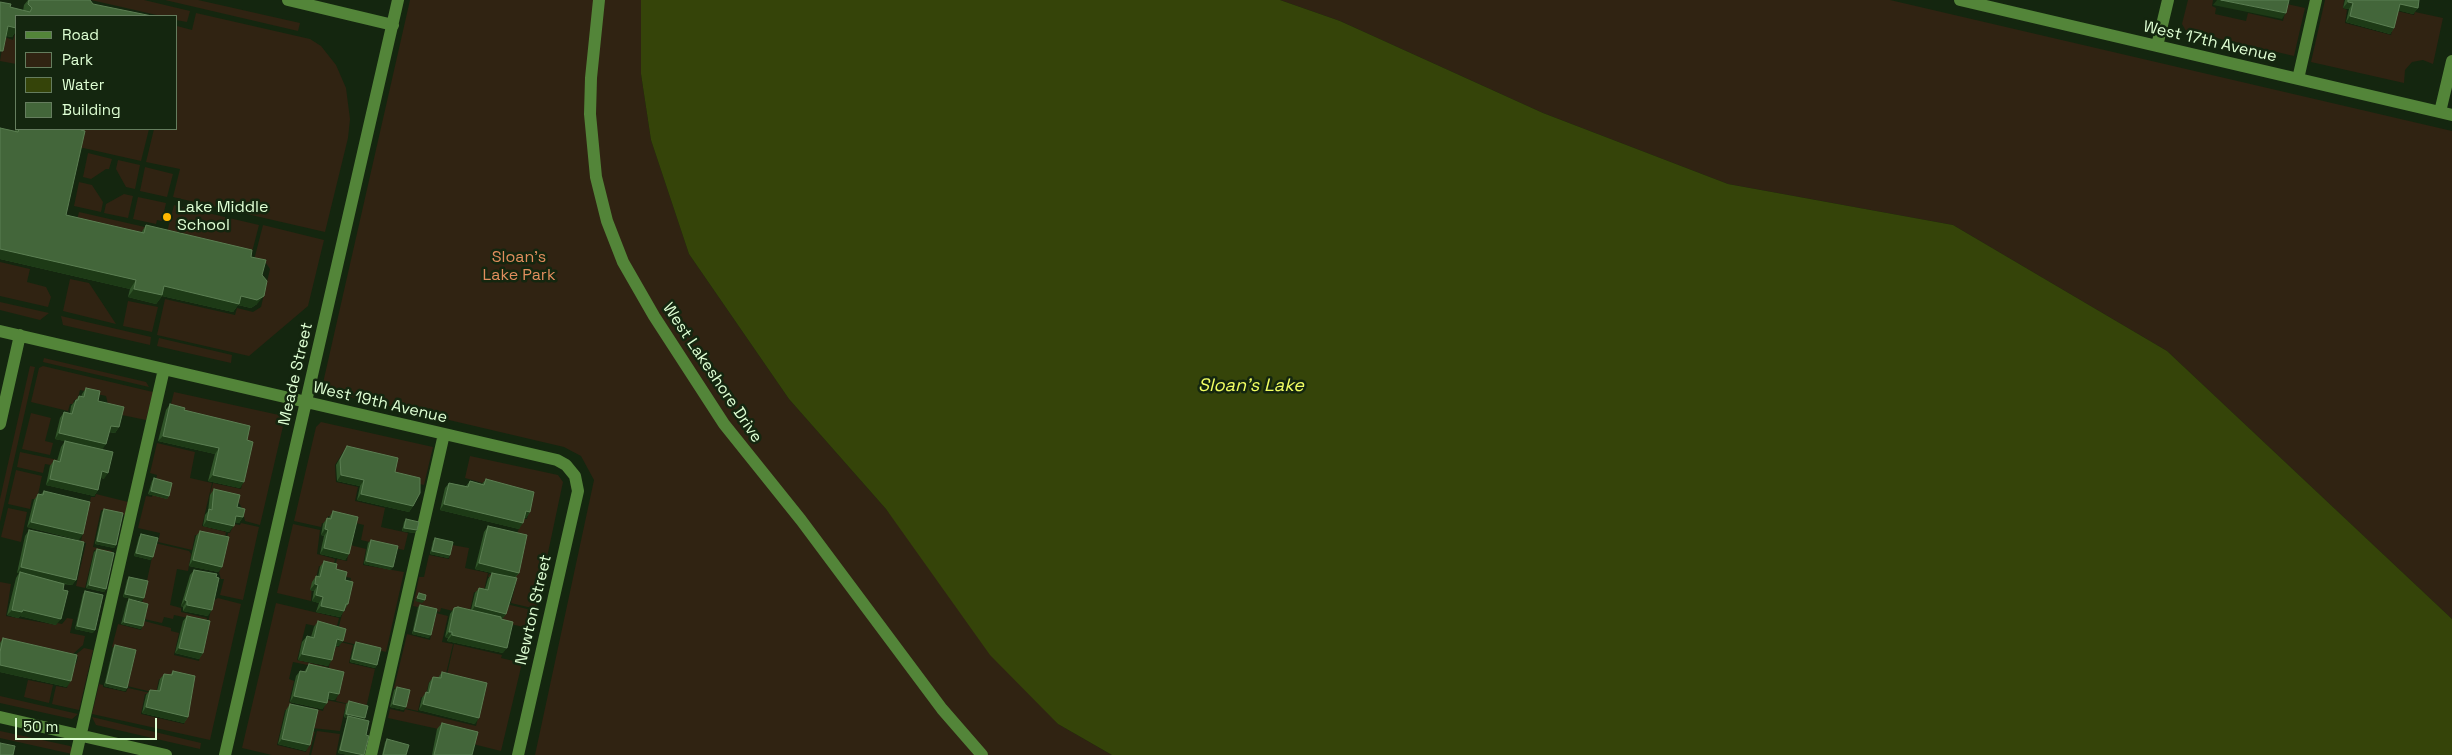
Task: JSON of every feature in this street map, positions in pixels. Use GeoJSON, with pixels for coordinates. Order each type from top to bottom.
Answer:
{"type":"FeatureCollection","features":[{"type":"Feature","properties":{"kind":"street"},"geometry":{"type":"LineString","coordinates":[[288,0],[393,25]]}},
{"type":"Feature","properties":{"kind":"street","name":"Meade Street"},"geometry":{"type":"LineString","coordinates":[[225,755],[398,0]]}},
{"type":"Feature","properties":{"kind":"street","name":"West Lakeshore Drive"},"geometry":{"type":"LineString","coordinates":[[598,0],[591,78],[590,114],[596,178],[607,221],[623,262],[654,316],[724,424],[801,520],[942,709],[982,755]]}},
{"type":"Feature","properties":{"kind":"street","name":"West 17th Avenue"},"geometry":{"type":"LineString","coordinates":[[1960,0],[2446,113]]}},
{"type":"Feature","properties":{"kind":"street"},"geometry":{"type":"LineString","coordinates":[[2157,46],[2168,0]]}},
{"type":"Feature","properties":{"kind":"street"},"geometry":{"type":"LineString","coordinates":[[2298,79],[2316,0]]}},
{"type":"Feature","properties":{"kind":"street"},"geometry":{"type":"LineString","coordinates":[[2446,113],[2452,61]]}},
{"type":"Feature","properties":{"kind":"street","name":"West 19th Avenue"},"geometry":{"type":"LineString","coordinates":[[0,331],[557,460],[574,473]]}},
{"type":"Feature","properties":{"kind":"street"},"geometry":{"type":"LineString","coordinates":[[0,424],[20,335]]}},
{"type":"Feature","properties":{"kind":"street"},"geometry":{"type":"LineString","coordinates":[[76,755],[164,369]]}},
{"type":"Feature","properties":{"kind":"street"},"geometry":{"type":"LineString","coordinates":[[371,755],[444,434]]}},
{"type":"Feature","properties":{"kind":"street","name":"Newton Street"},"geometry":{"type":"LineString","coordinates":[[518,755],[578,495],[578,486],[574,473]]}},
{"type":"Feature","properties":{"kind":"street"},"geometry":{"type":"LineString","coordinates":[[0,717],[166,755]]}},
{"type":"Feature","properties":{"kind":"green space"},"geometry":{"type":"Polygon","coordinates":[[[91,0],[144,0],[190,11],[187,22],[178,20],[178,15],[157,15],[91,0]]]}},
{"type":"Feature","properties":{"kind":"green space"},"geometry":{"type":"Polygon","coordinates":[[[165,0],[198,0],[300,23],[298,31],[165,0]]]}},
{"type":"Feature","properties":{"kind":"green space","name":"Sloan's Lake Park"},"geometry":{"type":"Polygon","coordinates":[[[410,0],[641,0],[641,74],[651,140],[689,254],[789,399],[886,509],[1058,724],[1112,755],[535,755],[594,480],[581,456],[564,447],[334,393],[323,383],[410,0]]]}},
{"type":"Feature","properties":{"kind":"green space"},"geometry":{"type":"Polygon","coordinates":[[[1280,0],[1890,0],[2452,131],[2452,619],[2167,351],[1953,225],[1728,184],[1543,113],[1340,21],[1280,0]]]}},
{"type":"Feature","properties":{"kind":"green space"},"geometry":{"type":"Polygon","coordinates":[[[2188,0],[2213,0],[2212,6],[2216,8],[2215,14],[2246,21],[2248,13],[2283,21],[2287,4],[2305,8],[2294,56],[2186,31],[2182,24],[2188,0]]]}},
{"type":"Feature","properties":{"kind":"green space"},"geometry":{"type":"Polygon","coordinates":[[[2325,0],[2344,0],[2343,8],[2347,10],[2345,23],[2391,35],[2397,11],[2414,15],[2415,12],[2443,18],[2433,64],[2423,60],[2412,62],[2405,70],[2404,83],[2311,62],[2325,0]]]}},
{"type":"Feature","properties":{"kind":"green space"},"geometry":{"type":"Polygon","coordinates":[[[196,13],[310,39],[321,46],[336,65],[346,88],[350,119],[348,138],[325,232],[173,197],[180,169],[146,162],[154,130],[178,130],[178,26],[192,30],[196,13]]]}},
{"type":"Feature","properties":{"kind":"green space"},"geometry":{"type":"Polygon","coordinates":[[[15,34],[15,64],[0,61],[4,37],[13,40],[15,34]]]}},
{"type":"Feature","properties":{"kind":"green space"},"geometry":{"type":"Polygon","coordinates":[[[79,130],[149,130],[141,161],[79,147],[79,130]]]}},
{"type":"Feature","properties":{"kind":"green space"},"geometry":{"type":"Polygon","coordinates":[[[88,153],[112,159],[109,169],[91,179],[83,177],[88,153]]]}},
{"type":"Feature","properties":{"kind":"green space"},"geometry":{"type":"Polygon","coordinates":[[[118,160],[140,165],[135,189],[126,187],[116,169],[118,160]]]}},
{"type":"Feature","properties":{"kind":"green space"},"geometry":{"type":"Polygon","coordinates":[[[145,167],[173,174],[167,197],[140,191],[145,167]]]}},
{"type":"Feature","properties":{"kind":"green space"},"geometry":{"type":"Polygon","coordinates":[[[79,182],[92,185],[103,202],[101,212],[74,206],[79,182]]]}},
{"type":"Feature","properties":{"kind":"green space"},"geometry":{"type":"Polygon","coordinates":[[[124,194],[133,196],[128,218],[104,213],[106,204],[124,194]]]}},
{"type":"Feature","properties":{"kind":"green space"},"geometry":{"type":"Polygon","coordinates":[[[138,197],[166,203],[162,221],[157,220],[156,224],[133,219],[138,197]]]}},
{"type":"Feature","properties":{"kind":"green space"},"geometry":{"type":"Polygon","coordinates":[[[174,205],[259,225],[251,256],[166,236],[174,205]]]}},
{"type":"Feature","properties":{"kind":"green space"},"geometry":{"type":"Polygon","coordinates":[[[79,212],[158,230],[157,235],[138,231],[136,238],[76,224],[79,212]]]}},
{"type":"Feature","properties":{"kind":"green space"},"geometry":{"type":"Polygon","coordinates":[[[263,225],[324,240],[308,306],[249,356],[157,335],[165,299],[235,315],[237,308],[253,312],[261,307],[270,269],[266,263],[254,260],[263,225]]]}},
{"type":"Feature","properties":{"kind":"green space"},"geometry":{"type":"Polygon","coordinates":[[[0,262],[30,269],[27,282],[46,287],[51,297],[48,307],[0,296],[0,262]]]}},
{"type":"Feature","properties":{"kind":"green space"},"geometry":{"type":"Polygon","coordinates":[[[70,279],[89,283],[116,324],[63,311],[70,279]]]}},
{"type":"Feature","properties":{"kind":"green space"},"geometry":{"type":"Polygon","coordinates":[[[128,301],[158,307],[152,332],[123,326],[128,301]]]}},
{"type":"Feature","properties":{"kind":"green space"},"geometry":{"type":"Polygon","coordinates":[[[0,302],[49,313],[40,320],[0,310],[0,302]]]}},
{"type":"Feature","properties":{"kind":"green space"},"geometry":{"type":"Polygon","coordinates":[[[61,316],[151,337],[150,345],[63,325],[61,316]]]}},
{"type":"Feature","properties":{"kind":"green space"},"geometry":{"type":"Polygon","coordinates":[[[159,338],[232,355],[231,363],[157,346],[159,338]]]}},
{"type":"Feature","properties":{"kind":"green space"},"geometry":{"type":"Polygon","coordinates":[[[44,358],[146,382],[149,387],[43,362],[44,358]]]}},
{"type":"Feature","properties":{"kind":"green space"},"geometry":{"type":"Polygon","coordinates":[[[30,366],[35,367],[0,522],[0,499],[30,366]]]}},
{"type":"Feature","properties":{"kind":"green space"},"geometry":{"type":"Polygon","coordinates":[[[43,366],[153,392],[146,420],[122,415],[109,409],[106,396],[80,390],[77,401],[74,400],[73,404],[70,404],[68,411],[31,402],[39,368],[43,366]]]}},
{"type":"Feature","properties":{"kind":"green space"},"geometry":{"type":"Polygon","coordinates":[[[174,392],[279,415],[284,422],[260,525],[245,521],[242,508],[237,500],[210,494],[213,483],[241,489],[251,447],[178,412],[171,404],[174,392]]]}},
{"type":"Feature","properties":{"kind":"green space"},"geometry":{"type":"Polygon","coordinates":[[[31,413],[51,418],[45,441],[53,443],[50,455],[22,449],[31,413]]]}},
{"type":"Feature","properties":{"kind":"green space"},"geometry":{"type":"Polygon","coordinates":[[[321,422],[433,447],[424,485],[392,478],[394,463],[343,452],[335,465],[336,482],[358,487],[355,501],[385,508],[381,527],[408,533],[404,550],[361,540],[364,525],[328,516],[326,524],[322,523],[321,527],[294,521],[316,427],[321,422]]]}},
{"type":"Feature","properties":{"kind":"green space"},"geometry":{"type":"Polygon","coordinates":[[[157,443],[195,452],[190,478],[212,483],[202,526],[226,532],[224,542],[195,535],[192,550],[158,542],[160,533],[138,528],[146,496],[152,497],[157,475],[150,473],[157,443]]]}},
{"type":"Feature","properties":{"kind":"green space"},"geometry":{"type":"Polygon","coordinates":[[[20,452],[58,460],[56,466],[45,464],[43,473],[17,467],[20,452]]]}},
{"type":"Feature","properties":{"kind":"green space"},"geometry":{"type":"Polygon","coordinates":[[[470,456],[558,475],[563,482],[536,609],[511,603],[516,583],[488,577],[489,574],[515,579],[524,540],[515,538],[523,519],[527,519],[532,497],[465,478],[470,456]]]}},
{"type":"Feature","properties":{"kind":"green space"},"geometry":{"type":"Polygon","coordinates":[[[16,470],[42,476],[37,499],[32,499],[30,509],[8,504],[16,470]]]}},
{"type":"Feature","properties":{"kind":"green space"},"geometry":{"type":"Polygon","coordinates":[[[96,494],[128,502],[125,515],[101,510],[93,547],[112,551],[111,554],[94,550],[85,588],[76,586],[86,543],[81,541],[91,497],[95,497],[96,494]]]}},
{"type":"Feature","properties":{"kind":"green space"},"geometry":{"type":"Polygon","coordinates":[[[8,508],[27,512],[21,542],[1,537],[8,508]]]}},
{"type":"Feature","properties":{"kind":"green space"},"geometry":{"type":"Polygon","coordinates":[[[241,523],[259,527],[243,600],[220,595],[224,579],[221,579],[219,573],[228,533],[230,533],[234,524],[240,525],[241,523]]]}},
{"type":"Feature","properties":{"kind":"green space"},"geometry":{"type":"Polygon","coordinates":[[[293,524],[320,530],[317,554],[335,559],[333,569],[319,566],[315,582],[312,582],[311,601],[277,593],[293,524]]]}},
{"type":"Feature","properties":{"kind":"green space"},"geometry":{"type":"Polygon","coordinates":[[[155,543],[189,551],[191,554],[188,571],[177,569],[170,605],[181,608],[181,612],[207,618],[206,622],[174,615],[173,619],[164,617],[162,623],[144,619],[142,604],[155,543]]]}},
{"type":"Feature","properties":{"kind":"green space"},"geometry":{"type":"Polygon","coordinates":[[[350,545],[366,549],[363,565],[404,572],[386,652],[341,641],[337,633],[343,611],[345,611],[351,578],[333,574],[337,559],[347,561],[350,545]]]}},
{"type":"Feature","properties":{"kind":"green space"},"geometry":{"type":"Polygon","coordinates":[[[452,545],[469,548],[465,568],[488,573],[483,594],[474,592],[469,615],[441,608],[440,612],[413,606],[419,577],[424,577],[429,555],[449,559],[452,545]]]}},
{"type":"Feature","properties":{"kind":"green space"},"geometry":{"type":"Polygon","coordinates":[[[0,582],[11,584],[6,616],[56,625],[57,623],[62,624],[67,618],[73,619],[70,633],[85,636],[83,645],[73,654],[16,641],[14,646],[0,643],[0,582]]]}},
{"type":"Feature","properties":{"kind":"green space"},"geometry":{"type":"Polygon","coordinates":[[[218,598],[241,604],[210,740],[92,714],[99,684],[103,685],[103,687],[126,692],[128,688],[155,694],[154,696],[145,694],[141,714],[184,724],[190,701],[167,680],[159,679],[156,693],[127,686],[135,653],[112,647],[118,624],[141,630],[144,621],[171,628],[171,631],[179,633],[174,655],[199,661],[213,601],[218,598]]]}},
{"type":"Feature","properties":{"kind":"green space"},"geometry":{"type":"Polygon","coordinates":[[[276,603],[339,618],[336,630],[306,624],[297,660],[328,667],[327,669],[293,662],[289,679],[294,681],[289,702],[291,703],[289,710],[285,710],[277,745],[306,752],[312,731],[315,732],[309,755],[272,755],[242,748],[276,603]]]}},
{"type":"Feature","properties":{"kind":"green space"},"geometry":{"type":"Polygon","coordinates":[[[506,604],[536,611],[532,629],[502,622],[506,604]]]}},
{"type":"Feature","properties":{"kind":"green space"},"geometry":{"type":"Polygon","coordinates":[[[436,613],[448,616],[442,642],[453,644],[445,678],[439,677],[429,682],[425,698],[421,697],[418,711],[405,708],[409,692],[394,688],[407,634],[430,640],[436,613]]]}},
{"type":"Feature","properties":{"kind":"green space"},"geometry":{"type":"Polygon","coordinates":[[[340,642],[353,645],[349,663],[375,669],[366,708],[336,701],[342,673],[328,670],[334,646],[339,647],[340,642]]]}},
{"type":"Feature","properties":{"kind":"green space"},"geometry":{"type":"Polygon","coordinates":[[[454,644],[502,655],[501,658],[522,663],[501,751],[473,744],[475,737],[388,718],[390,709],[404,712],[405,709],[476,726],[485,688],[446,679],[454,644]]]}},
{"type":"Feature","properties":{"kind":"green space"},"geometry":{"type":"Polygon","coordinates":[[[84,648],[93,650],[79,710],[52,704],[56,686],[67,688],[73,663],[76,664],[78,657],[74,656],[84,648]]]}},
{"type":"Feature","properties":{"kind":"green space"},"geometry":{"type":"Polygon","coordinates":[[[28,680],[53,685],[49,703],[24,697],[28,680]]]}},
{"type":"Feature","properties":{"kind":"green space"},"geometry":{"type":"Polygon","coordinates":[[[0,696],[78,714],[72,719],[0,703],[0,696]]]}},
{"type":"Feature","properties":{"kind":"green space"},"geometry":{"type":"Polygon","coordinates":[[[326,700],[346,704],[340,731],[312,728],[315,716],[312,708],[323,711],[326,700]]]}},
{"type":"Feature","properties":{"kind":"green space"},"geometry":{"type":"Polygon","coordinates":[[[92,717],[201,743],[200,749],[96,725],[92,717]]]}},
{"type":"Feature","properties":{"kind":"green space"},"geometry":{"type":"Polygon","coordinates":[[[0,731],[70,746],[73,749],[72,754],[0,738],[0,731]]]}},
{"type":"Feature","properties":{"kind":"green space"},"geometry":{"type":"Polygon","coordinates":[[[317,731],[340,734],[336,755],[311,755],[317,731]]]}},
{"type":"Feature","properties":{"kind":"water","name":"Sloan's Lake"},"geometry":{"type":"Polygon","coordinates":[[[641,0],[1280,0],[1340,21],[1543,113],[1728,184],[1953,225],[2167,351],[2452,619],[2452,755],[1112,755],[1058,724],[990,655],[886,509],[789,399],[689,254],[651,140],[641,74],[641,0]]]}},
{"type":"Feature","properties":{"kind":"building"},"geometry":{"type":"Polygon","coordinates":[[[29,0],[90,0],[93,4],[147,15],[15,15],[15,28],[8,26],[3,51],[0,51],[0,2],[11,4],[10,7],[30,12],[32,8],[28,4],[29,0]]]}},
{"type":"Feature","properties":{"kind":"building"},"geometry":{"type":"Polygon","coordinates":[[[2221,0],[2289,0],[2286,13],[2221,0]]]}},
{"type":"Feature","properties":{"kind":"building"},"geometry":{"type":"Polygon","coordinates":[[[2348,0],[2419,0],[2418,8],[2400,4],[2394,28],[2350,16],[2353,3],[2348,2],[2348,0]]]}},
{"type":"Feature","properties":{"kind":"building"},"geometry":{"type":"Polygon","coordinates":[[[0,128],[18,132],[19,130],[81,130],[85,131],[66,215],[144,233],[146,225],[252,250],[251,257],[266,260],[262,275],[267,281],[264,296],[257,300],[241,296],[239,304],[164,286],[162,295],[134,289],[136,280],[0,249],[0,128]]]}},
{"type":"Feature","properties":{"kind":"building"},"geometry":{"type":"Polygon","coordinates":[[[86,388],[100,391],[98,401],[124,407],[119,427],[111,426],[106,444],[59,433],[64,412],[72,414],[76,400],[78,400],[79,396],[84,397],[86,388]]]}},
{"type":"Feature","properties":{"kind":"building"},"geometry":{"type":"Polygon","coordinates":[[[170,404],[185,408],[184,410],[250,426],[247,440],[253,442],[244,482],[213,475],[219,448],[163,436],[170,404]]]}},
{"type":"Feature","properties":{"kind":"building"},"geometry":{"type":"Polygon","coordinates":[[[65,441],[113,452],[108,473],[102,471],[98,490],[50,479],[54,460],[60,462],[65,441]]]}},
{"type":"Feature","properties":{"kind":"building"},"geometry":{"type":"Polygon","coordinates":[[[347,446],[398,458],[395,472],[420,478],[420,493],[413,506],[361,494],[364,480],[341,475],[340,460],[347,446]]]}},
{"type":"Feature","properties":{"kind":"building"},"geometry":{"type":"Polygon","coordinates":[[[154,478],[172,483],[169,496],[151,491],[154,478]]]}},
{"type":"Feature","properties":{"kind":"building"},"geometry":{"type":"Polygon","coordinates":[[[486,479],[534,492],[530,512],[526,511],[523,523],[444,504],[449,483],[468,487],[470,481],[484,485],[486,479]]]}},
{"type":"Feature","properties":{"kind":"building"},"geometry":{"type":"Polygon","coordinates":[[[214,489],[240,495],[237,507],[245,509],[243,517],[236,516],[234,526],[207,520],[209,509],[212,510],[214,489]]]}},
{"type":"Feature","properties":{"kind":"building"},"geometry":{"type":"Polygon","coordinates":[[[44,491],[90,502],[83,534],[31,522],[38,494],[43,495],[44,491]]]}},
{"type":"Feature","properties":{"kind":"building"},"geometry":{"type":"Polygon","coordinates":[[[104,509],[123,513],[116,545],[97,541],[104,509]]]}},
{"type":"Feature","properties":{"kind":"building"},"geometry":{"type":"Polygon","coordinates":[[[333,511],[358,517],[349,554],[324,548],[328,530],[325,529],[327,518],[331,519],[333,511]]]}},
{"type":"Feature","properties":{"kind":"building"},"geometry":{"type":"Polygon","coordinates":[[[406,519],[419,522],[417,530],[404,528],[406,519]]]}},
{"type":"Feature","properties":{"kind":"building"},"geometry":{"type":"Polygon","coordinates":[[[488,526],[527,535],[519,573],[479,563],[488,526]]]}},
{"type":"Feature","properties":{"kind":"building"},"geometry":{"type":"Polygon","coordinates":[[[29,530],[84,542],[76,580],[21,567],[29,530]]]}},
{"type":"Feature","properties":{"kind":"building"},"geometry":{"type":"Polygon","coordinates":[[[200,531],[229,537],[222,567],[193,560],[200,531]]]}},
{"type":"Feature","properties":{"kind":"building"},"geometry":{"type":"Polygon","coordinates":[[[141,534],[158,538],[153,557],[136,553],[141,534]]]}},
{"type":"Feature","properties":{"kind":"building"},"geometry":{"type":"Polygon","coordinates":[[[435,538],[453,542],[450,555],[432,551],[435,538]]]}},
{"type":"Feature","properties":{"kind":"building"},"geometry":{"type":"Polygon","coordinates":[[[371,540],[398,546],[393,567],[366,561],[371,540]]]}},
{"type":"Feature","properties":{"kind":"building"},"geometry":{"type":"Polygon","coordinates":[[[97,549],[114,553],[106,589],[89,585],[97,549]]]}},
{"type":"Feature","properties":{"kind":"building"},"geometry":{"type":"Polygon","coordinates":[[[324,561],[337,564],[336,569],[347,572],[345,580],[353,582],[348,604],[346,604],[344,611],[321,606],[323,597],[316,595],[318,585],[315,584],[316,576],[320,577],[324,561]]]}},
{"type":"Feature","properties":{"kind":"building"},"geometry":{"type":"Polygon","coordinates":[[[194,570],[217,574],[216,577],[219,578],[212,610],[187,605],[185,600],[194,570]]]}},
{"type":"Feature","properties":{"kind":"building"},"geometry":{"type":"Polygon","coordinates":[[[20,572],[64,584],[63,590],[68,591],[61,619],[23,610],[22,612],[12,610],[20,572]]]}},
{"type":"Feature","properties":{"kind":"building"},"geometry":{"type":"Polygon","coordinates":[[[492,573],[517,578],[506,614],[475,606],[479,588],[488,590],[492,573]]]}},
{"type":"Feature","properties":{"kind":"building"},"geometry":{"type":"Polygon","coordinates":[[[129,577],[148,581],[144,598],[125,594],[129,577]]]}},
{"type":"Feature","properties":{"kind":"building"},"geometry":{"type":"Polygon","coordinates":[[[85,591],[103,595],[95,630],[77,626],[85,591]]]}},
{"type":"Feature","properties":{"kind":"building"},"geometry":{"type":"Polygon","coordinates":[[[419,593],[426,595],[425,600],[417,598],[419,593]]]}},
{"type":"Feature","properties":{"kind":"building"},"geometry":{"type":"Polygon","coordinates":[[[129,599],[148,604],[143,626],[124,622],[129,599]]]}},
{"type":"Feature","properties":{"kind":"building"},"geometry":{"type":"Polygon","coordinates":[[[420,605],[437,609],[431,635],[414,631],[420,605]]]}},
{"type":"Feature","properties":{"kind":"building"},"geometry":{"type":"Polygon","coordinates":[[[458,607],[501,617],[501,619],[513,622],[507,648],[452,635],[452,632],[449,632],[454,608],[458,607]]]}},
{"type":"Feature","properties":{"kind":"building"},"geometry":{"type":"Polygon","coordinates":[[[187,616],[210,621],[203,653],[179,648],[187,616]]]}},
{"type":"Feature","properties":{"kind":"building"},"geometry":{"type":"Polygon","coordinates":[[[318,621],[346,629],[343,641],[337,639],[332,660],[302,654],[307,636],[314,638],[318,621]]]}},
{"type":"Feature","properties":{"kind":"building"},"geometry":{"type":"Polygon","coordinates":[[[3,638],[77,655],[71,681],[0,665],[3,638]]]}},
{"type":"Feature","properties":{"kind":"building"},"geometry":{"type":"Polygon","coordinates":[[[356,642],[381,648],[377,665],[352,659],[356,642]]]}},
{"type":"Feature","properties":{"kind":"building"},"geometry":{"type":"Polygon","coordinates":[[[115,645],[136,650],[127,688],[106,683],[115,645]]]}},
{"type":"Feature","properties":{"kind":"building"},"geometry":{"type":"Polygon","coordinates":[[[309,664],[344,672],[339,694],[329,692],[327,703],[294,696],[300,671],[306,672],[309,664]]]}},
{"type":"Feature","properties":{"kind":"building"},"geometry":{"type":"Polygon","coordinates":[[[173,671],[195,676],[188,717],[146,707],[150,690],[160,691],[164,674],[172,675],[173,671]]]}},
{"type":"Feature","properties":{"kind":"building"},"geometry":{"type":"Polygon","coordinates":[[[442,672],[487,683],[479,718],[423,704],[426,692],[429,693],[433,677],[441,678],[442,672]]]}},
{"type":"Feature","properties":{"kind":"building"},"geometry":{"type":"Polygon","coordinates":[[[397,687],[410,690],[406,707],[393,704],[397,687]]]}},
{"type":"Feature","properties":{"kind":"building"},"geometry":{"type":"Polygon","coordinates":[[[349,701],[368,706],[365,718],[346,714],[349,701]]]}},
{"type":"Feature","properties":{"kind":"building"},"geometry":{"type":"Polygon","coordinates":[[[290,704],[318,710],[310,745],[282,739],[290,704]]]}},
{"type":"Feature","properties":{"kind":"building"},"geometry":{"type":"Polygon","coordinates":[[[348,716],[369,721],[366,735],[369,736],[364,755],[340,750],[348,716]]]}},
{"type":"Feature","properties":{"kind":"building"},"geometry":{"type":"Polygon","coordinates":[[[442,723],[478,732],[472,755],[434,755],[442,723]]]}},
{"type":"Feature","properties":{"kind":"building"},"geometry":{"type":"Polygon","coordinates":[[[387,739],[409,745],[406,755],[383,755],[387,739]]]}},
{"type":"Feature","properties":{"kind":"building"},"geometry":{"type":"Polygon","coordinates":[[[0,743],[15,746],[13,755],[0,755],[0,743]]]}},
{"type":"Feature","properties":{"kind":"place","name":"Lake Middle School"},"geometry":{"type":"Point","coordinates":[167,217]}}]}
